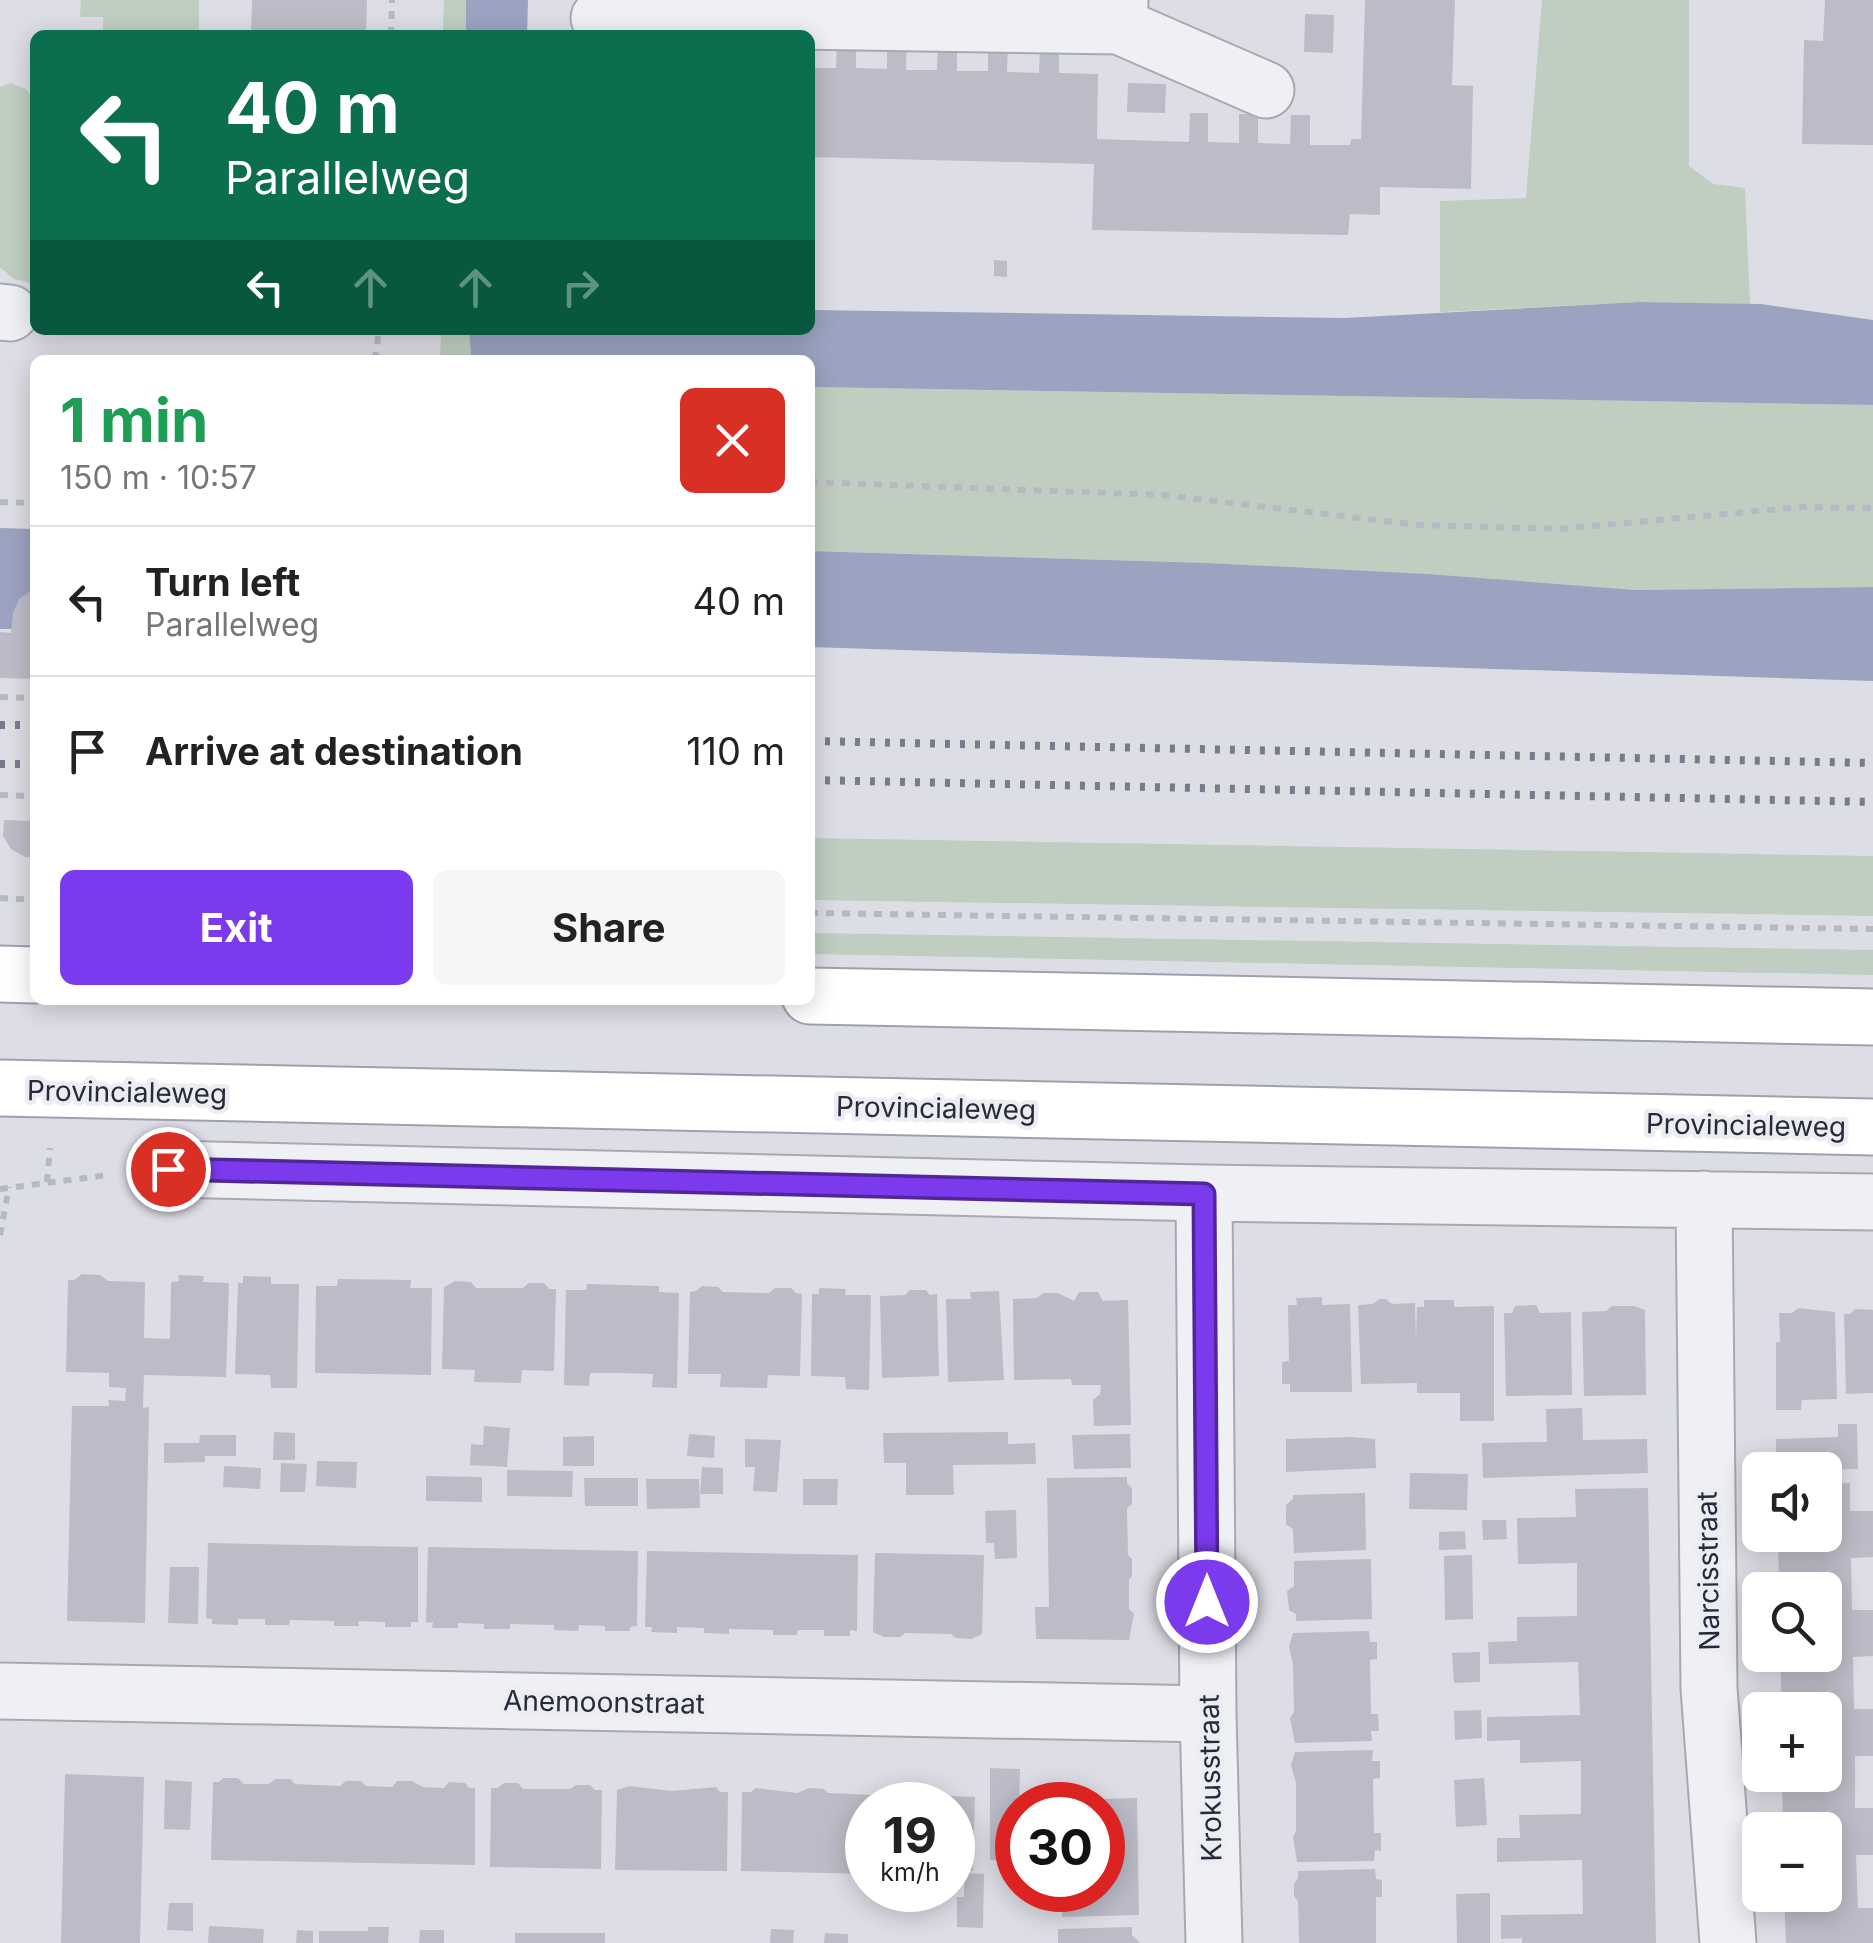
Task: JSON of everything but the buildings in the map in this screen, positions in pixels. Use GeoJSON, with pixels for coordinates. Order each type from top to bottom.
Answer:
{"type":"FeatureCollection","features":[{"type":"Feature","properties":{"kind":"main road"},"geometry":{"type":"LineString","coordinates":[[0,974],[30,975]]}},
{"type":"Feature","properties":{"kind":"main road"},"geometry":{"type":"LineString","coordinates":[[815,996],[1873,1017]]}},
{"type":"Feature","properties":{"kind":"main road","name":"Provincialeweg"},"geometry":{"type":"LineString","coordinates":[[0,1088],[1873,1127]]}},
{"type":"Feature","properties":{"kind":"street"},"geometry":{"type":"LineString","coordinates":[[600,18],[1119,13],[1266,90]]}},
{"type":"Feature","properties":{"kind":"street"},"geometry":{"type":"LineString","coordinates":[[168,1169],[1204,1194],[1873,1202]]}},
{"type":"Feature","properties":{"kind":"street","name":"Krokusstraat"},"geometry":{"type":"LineString","coordinates":[[1204,1194],[1214,1943]]}},
{"type":"Feature","properties":{"kind":"street","name":"Narcisstraat"},"geometry":{"type":"LineString","coordinates":[[1704,1198],[1709,1688],[1728,1943]]}},
{"type":"Feature","properties":{"kind":"street","name":"Anemoonstraat"},"geometry":{"type":"LineString","coordinates":[[0,1691],[1208,1714]]}},
{"type":"Feature","properties":{"kind":"path"},"geometry":{"type":"LineString","coordinates":[[391,30],[392,0]]}},
{"type":"Feature","properties":{"kind":"path"},"geometry":{"type":"LineString","coordinates":[[815,482],[1164,496],[1418,525],[1559,529],[1802,506],[1873,508]]}},
{"type":"Feature","properties":{"kind":"path"},"geometry":{"type":"LineString","coordinates":[[0,502],[30,502]]}},
{"type":"Feature","properties":{"kind":"path"},"geometry":{"type":"LineString","coordinates":[[0,697],[30,698]]}},
{"type":"Feature","properties":{"kind":"path"},"geometry":{"type":"LineString","coordinates":[[0,796],[26,796]]}},
{"type":"Feature","properties":{"kind":"path"},"geometry":{"type":"LineString","coordinates":[[0,898],[30,900]]}},
{"type":"Feature","properties":{"kind":"path"},"geometry":{"type":"LineString","coordinates":[[815,913],[1873,929]]}},
{"type":"Feature","properties":{"kind":"path"},"geometry":{"type":"LineString","coordinates":[[0,1190],[47,1182]]}},
{"type":"Feature","properties":{"kind":"path"},"geometry":{"type":"LineString","coordinates":[[0,1234],[10,1187]]}},
{"type":"Feature","properties":{"kind":"green space"},"geometry":{"type":"Polygon","coordinates":[[[81,0],[199,0],[199,30],[103,30],[103,17],[80,17],[81,0]]]}},
{"type":"Feature","properties":{"kind":"green space"},"geometry":{"type":"Polygon","coordinates":[[[444,0],[466,0],[466,30],[443,30],[444,0]]]}},
{"type":"Feature","properties":{"kind":"green space"},"geometry":{"type":"Polygon","coordinates":[[[1542,0],[1689,0],[1689,166],[1713,184],[1745,188],[1750,304],[1639,302],[1440,312],[1440,201],[1526,198],[1542,0]]]}},
{"type":"Feature","properties":{"kind":"green space"},"geometry":{"type":"Polygon","coordinates":[[[11,83],[30,94],[30,283],[14,279],[0,267],[0,87],[11,83]]]}},
{"type":"Feature","properties":{"kind":"green space"},"geometry":{"type":"Polygon","coordinates":[[[441,335],[469,335],[471,355],[440,355],[441,335]]]}},
{"type":"Feature","properties":{"kind":"green space"},"geometry":{"type":"Polygon","coordinates":[[[815,387],[1873,405],[1873,587],[1637,590],[1208,563],[815,551],[815,387]]]}},
{"type":"Feature","properties":{"kind":"green space"},"geometry":{"type":"Polygon","coordinates":[[[815,838],[1873,856],[1873,916],[815,900],[815,838]]]}},
{"type":"Feature","properties":{"kind":"green space"},"geometry":{"type":"Polygon","coordinates":[[[815,933],[1873,950],[1873,975],[815,954],[815,933]]]}},
{"type":"Feature","properties":{"kind":"water"},"geometry":{"type":"Polygon","coordinates":[[[466,0],[528,0],[527,30],[466,30],[466,0]]]}},
{"type":"Feature","properties":{"kind":"water"},"geometry":{"type":"Polygon","coordinates":[[[1639,302],[1761,304],[1873,320],[1873,405],[815,387],[815,355],[471,355],[469,335],[815,335],[815,310],[1345,318],[1639,302]]]}},
{"type":"Feature","properties":{"kind":"water"},"geometry":{"type":"Polygon","coordinates":[[[0,528],[30,529],[30,629],[0,629],[0,528]]]}},
{"type":"Feature","properties":{"kind":"water"},"geometry":{"type":"Polygon","coordinates":[[[815,551],[1208,563],[1636,590],[1873,587],[1873,681],[815,647],[815,551]]]}},
{"type":"Feature","properties":{"kind":"railway"},"geometry":{"type":"LineString","coordinates":[[0,725],[30,725]]}},
{"type":"Feature","properties":{"kind":"railway"},"geometry":{"type":"LineString","coordinates":[[815,741],[1873,763]]}},
{"type":"Feature","properties":{"kind":"railway"},"geometry":{"type":"LineString","coordinates":[[0,764],[30,764]]}},
{"type":"Feature","properties":{"kind":"railway"},"geometry":{"type":"LineString","coordinates":[[815,780],[1873,802]]}},
{"type":"Feature","properties":{"kind":"route"},"geometry":{"type":"LineString","coordinates":[[168,1169],[1204,1194],[1207,1602]]}}]}
